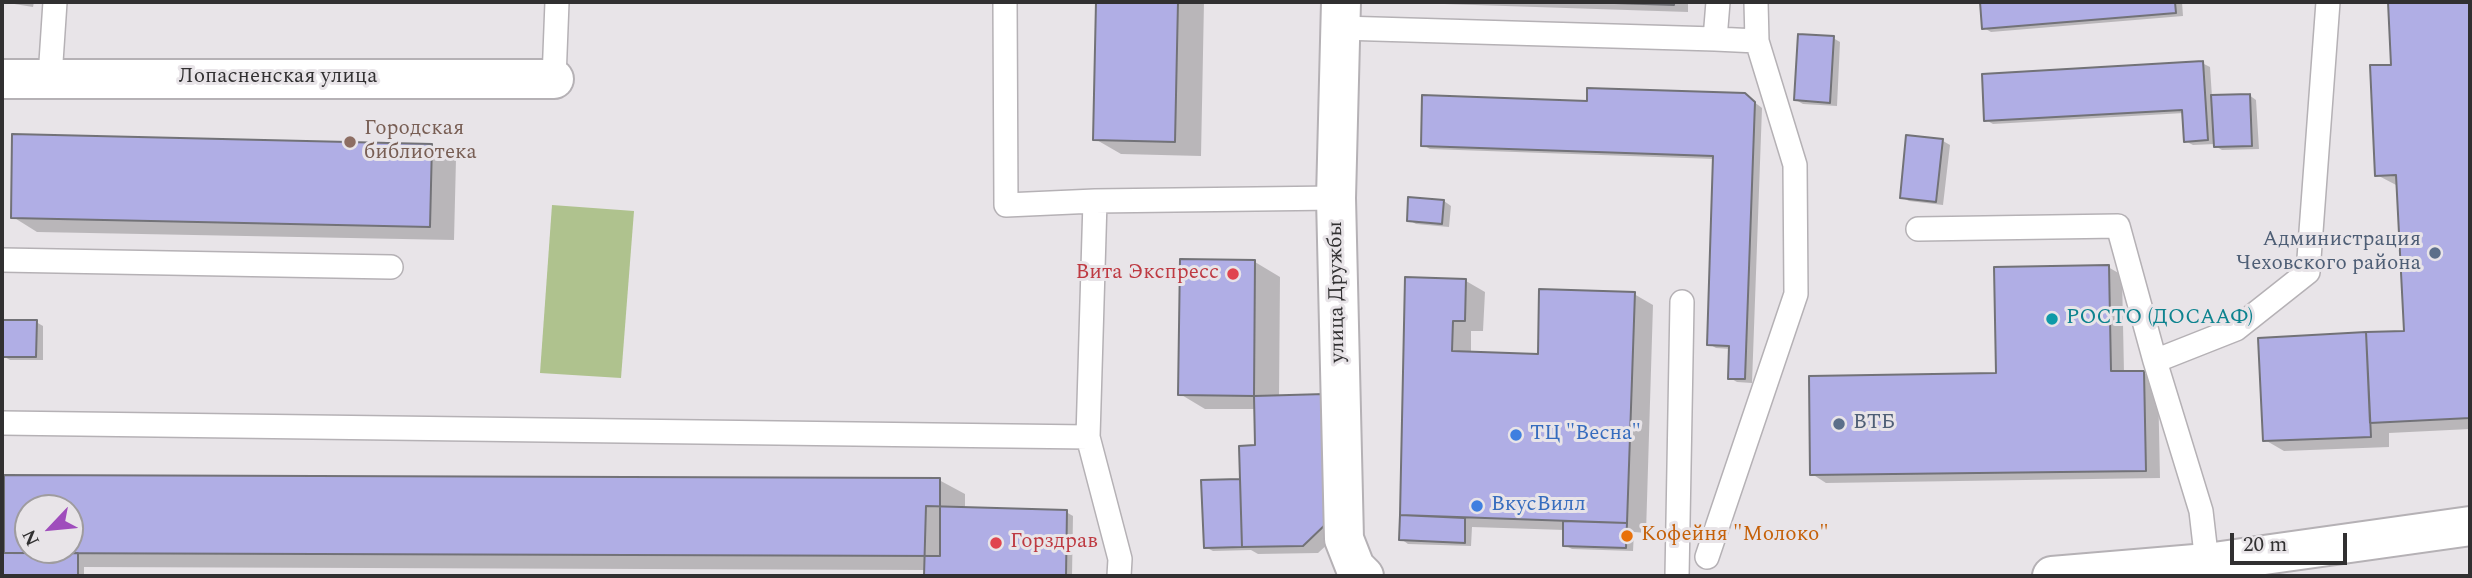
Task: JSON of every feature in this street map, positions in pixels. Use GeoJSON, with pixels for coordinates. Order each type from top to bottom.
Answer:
{"type":"FeatureCollection","features":[{"type":"Feature","properties":{"kind":"street","name":"улица Дружбы"},"geometry":{"type":"LineString","coordinates":[[1341,15],[1336,198],[1343,539],[1358,573]]}},
{"type":"Feature","properties":{"kind":"street","name":"Лопасненская улица"},"geometry":{"type":"LineString","coordinates":[[2,79],[554,79]]}},
{"type":"Feature","properties":{"kind":"street"},"geometry":{"type":"LineString","coordinates":[[2052,576],[2207,563],[2470,526]]}},
{"type":"Feature","properties":{"kind":"lane"},"geometry":{"type":"LineString","coordinates":[[50,77],[55,2]]}},
{"type":"Feature","properties":{"kind":"lane"},"geometry":{"type":"LineString","coordinates":[[554,79],[557,2]]}},
{"type":"Feature","properties":{"kind":"lane"},"geometry":{"type":"LineString","coordinates":[[1005,2],[1006,205],[1095,201],[1336,198]]}},
{"type":"Feature","properties":{"kind":"lane"},"geometry":{"type":"LineString","coordinates":[[1715,39],[1718,2]]}},
{"type":"Feature","properties":{"kind":"lane"},"geometry":{"type":"LineString","coordinates":[[1707,557],[1796,294],[1795,165],[1757,41],[1756,2]]}},
{"type":"Feature","properties":{"kind":"lane"},"geometry":{"type":"LineString","coordinates":[[2155,361],[2236,329],[2308,272],[2328,2]]}},
{"type":"Feature","properties":{"kind":"lane"},"geometry":{"type":"LineString","coordinates":[[1341,15],[1757,41]]}},
{"type":"Feature","properties":{"kind":"lane"},"geometry":{"type":"LineString","coordinates":[[1095,201],[1088,437],[1120,559],[1119,576]]}},
{"type":"Feature","properties":{"kind":"lane"},"geometry":{"type":"LineString","coordinates":[[1918,229],[2118,226],[2155,361],[2201,511],[2207,563]]}},
{"type":"Feature","properties":{"kind":"lane"},"geometry":{"type":"LineString","coordinates":[[2,260],[391,267]]}},
{"type":"Feature","properties":{"kind":"lane"},"geometry":{"type":"LineString","coordinates":[[1676,576],[1682,302]]}},
{"type":"Feature","properties":{"kind":"lane"},"geometry":{"type":"LineString","coordinates":[[2,423],[1088,437]]}},
{"type":"Feature","properties":{"kind":"green space"},"geometry":{"type":"Polygon","coordinates":[[[552,205],[634,211],[621,378],[540,373],[552,205]]]}},
{"type":"Feature","properties":{"kind":"building"},"geometry":{"type":"Polygon","coordinates":[[[1096,2],[1178,2],[1175,142],[1093,140],[1096,2]]]}},
{"type":"Feature","properties":{"kind":"building"},"geometry":{"type":"Polygon","coordinates":[[[1584,2],[1674,2],[1674,5],[1584,2]]]}},
{"type":"Feature","properties":{"kind":"building"},"geometry":{"type":"Polygon","coordinates":[[[1980,2],[2175,2],[2176,13],[1982,29],[1980,2]]]}},
{"type":"Feature","properties":{"kind":"building","name":"Администрация Чеховского района"},"geometry":{"type":"Polygon","coordinates":[[[2388,2],[2470,2],[2470,418],[2370,423],[2366,332],[2404,331],[2396,175],[2375,176],[2370,65],[2391,65],[2388,2]]]}},
{"type":"Feature","properties":{"kind":"building"},"geometry":{"type":"Polygon","coordinates":[[[1798,34],[1834,36],[1830,103],[1794,100],[1798,34]]]}},
{"type":"Feature","properties":{"kind":"building"},"geometry":{"type":"Polygon","coordinates":[[[2203,61],[2208,140],[2184,142],[2182,110],[1984,121],[1982,74],[2203,61]]]}},
{"type":"Feature","properties":{"kind":"building"},"geometry":{"type":"Polygon","coordinates":[[[1587,88],[1745,93],[1755,102],[1745,379],[1728,379],[1729,346],[1707,345],[1713,156],[1421,146],[1422,95],[1587,101],[1587,88]]]}},
{"type":"Feature","properties":{"kind":"building"},"geometry":{"type":"Polygon","coordinates":[[[2250,94],[2252,146],[2214,147],[2211,95],[2250,94]]]}},
{"type":"Feature","properties":{"kind":"building"},"geometry":{"type":"Polygon","coordinates":[[[12,134],[432,144],[430,227],[11,218],[12,134]]]}},
{"type":"Feature","properties":{"kind":"building"},"geometry":{"type":"Polygon","coordinates":[[[1906,135],[1943,139],[1936,202],[1900,198],[1906,135]]]}},
{"type":"Feature","properties":{"kind":"building"},"geometry":{"type":"Polygon","coordinates":[[[1408,197],[1444,200],[1442,224],[1407,221],[1408,197]]]}},
{"type":"Feature","properties":{"kind":"building"},"geometry":{"type":"Polygon","coordinates":[[[1180,259],[1255,260],[1254,396],[1178,395],[1180,259]]]}},
{"type":"Feature","properties":{"kind":"building","name":"РОСТО (ДОСААФ)"},"geometry":{"type":"Polygon","coordinates":[[[2109,265],[2111,371],[2144,371],[2146,471],[1810,475],[1809,376],[1996,373],[1994,267],[2109,265]]]}},
{"type":"Feature","properties":{"kind":"building","name":"ТЦ \"Весна\""},"geometry":{"type":"Polygon","coordinates":[[[1405,277],[1466,279],[1465,321],[1453,321],[1452,351],[1538,354],[1539,289],[1635,292],[1627,523],[1400,515],[1405,277]]]}},
{"type":"Feature","properties":{"kind":"building"},"geometry":{"type":"Polygon","coordinates":[[[2,320],[37,320],[36,357],[2,357],[2,320]]]}},
{"type":"Feature","properties":{"kind":"building"},"geometry":{"type":"Polygon","coordinates":[[[2366,332],[2371,437],[2263,441],[2258,338],[2366,332]]]}},
{"type":"Feature","properties":{"kind":"building"},"geometry":{"type":"Polygon","coordinates":[[[1325,394],[1328,522],[1303,546],[1242,547],[1239,446],[1255,445],[1254,396],[1325,394]]]}},
{"type":"Feature","properties":{"kind":"building"},"geometry":{"type":"Polygon","coordinates":[[[4,475],[940,478],[940,556],[84,553],[84,494],[14,494],[14,553],[4,553],[4,475]]]}},
{"type":"Feature","properties":{"kind":"building"},"geometry":{"type":"Polygon","coordinates":[[[1240,479],[1242,547],[1204,548],[1201,480],[1240,479]]]}},
{"type":"Feature","properties":{"kind":"building","name":"Горздрав"},"geometry":{"type":"Polygon","coordinates":[[[926,506],[1067,510],[1066,576],[924,576],[926,506]]]}},
{"type":"Feature","properties":{"kind":"building"},"geometry":{"type":"Polygon","coordinates":[[[1400,515],[1465,518],[1465,543],[1399,540],[1400,515]]]}},
{"type":"Feature","properties":{"kind":"building"},"geometry":{"type":"Polygon","coordinates":[[[1563,521],[1627,523],[1626,548],[1563,546],[1563,521]]]}},
{"type":"Feature","properties":{"kind":"building"},"geometry":{"type":"Polygon","coordinates":[[[2,539],[4,553],[14,553],[14,564],[78,564],[78,576],[2,576],[2,539]]]}},
{"type":"Feature","properties":{"kind":"place","name":"Городская библиотека"},"geometry":{"type":"Point","coordinates":[350,142]}},
{"type":"Feature","properties":{"kind":"place","name":"Администрация Чеховского района"},"geometry":{"type":"Point","coordinates":[2435,253]}},
{"type":"Feature","properties":{"kind":"place","name":"Вита Экспресс"},"geometry":{"type":"Point","coordinates":[1233,274]}},
{"type":"Feature","properties":{"kind":"place","name":"РОСТО (ДОСААФ)"},"geometry":{"type":"Point","coordinates":[2052,319]}},
{"type":"Feature","properties":{"kind":"place","name":"ВТБ"},"geometry":{"type":"Point","coordinates":[1839,424]}},
{"type":"Feature","properties":{"kind":"place","name":"ТЦ \"Весна\""},"geometry":{"type":"Point","coordinates":[1516,435]}},
{"type":"Feature","properties":{"kind":"place","name":"ВкусВилл"},"geometry":{"type":"Point","coordinates":[1477,506]}},
{"type":"Feature","properties":{"kind":"place","name":"Кофейня \"Молоко\""},"geometry":{"type":"Point","coordinates":[1627,536]}},
{"type":"Feature","properties":{"kind":"place","name":"Горздрав"},"geometry":{"type":"Point","coordinates":[996,543]}}]}
